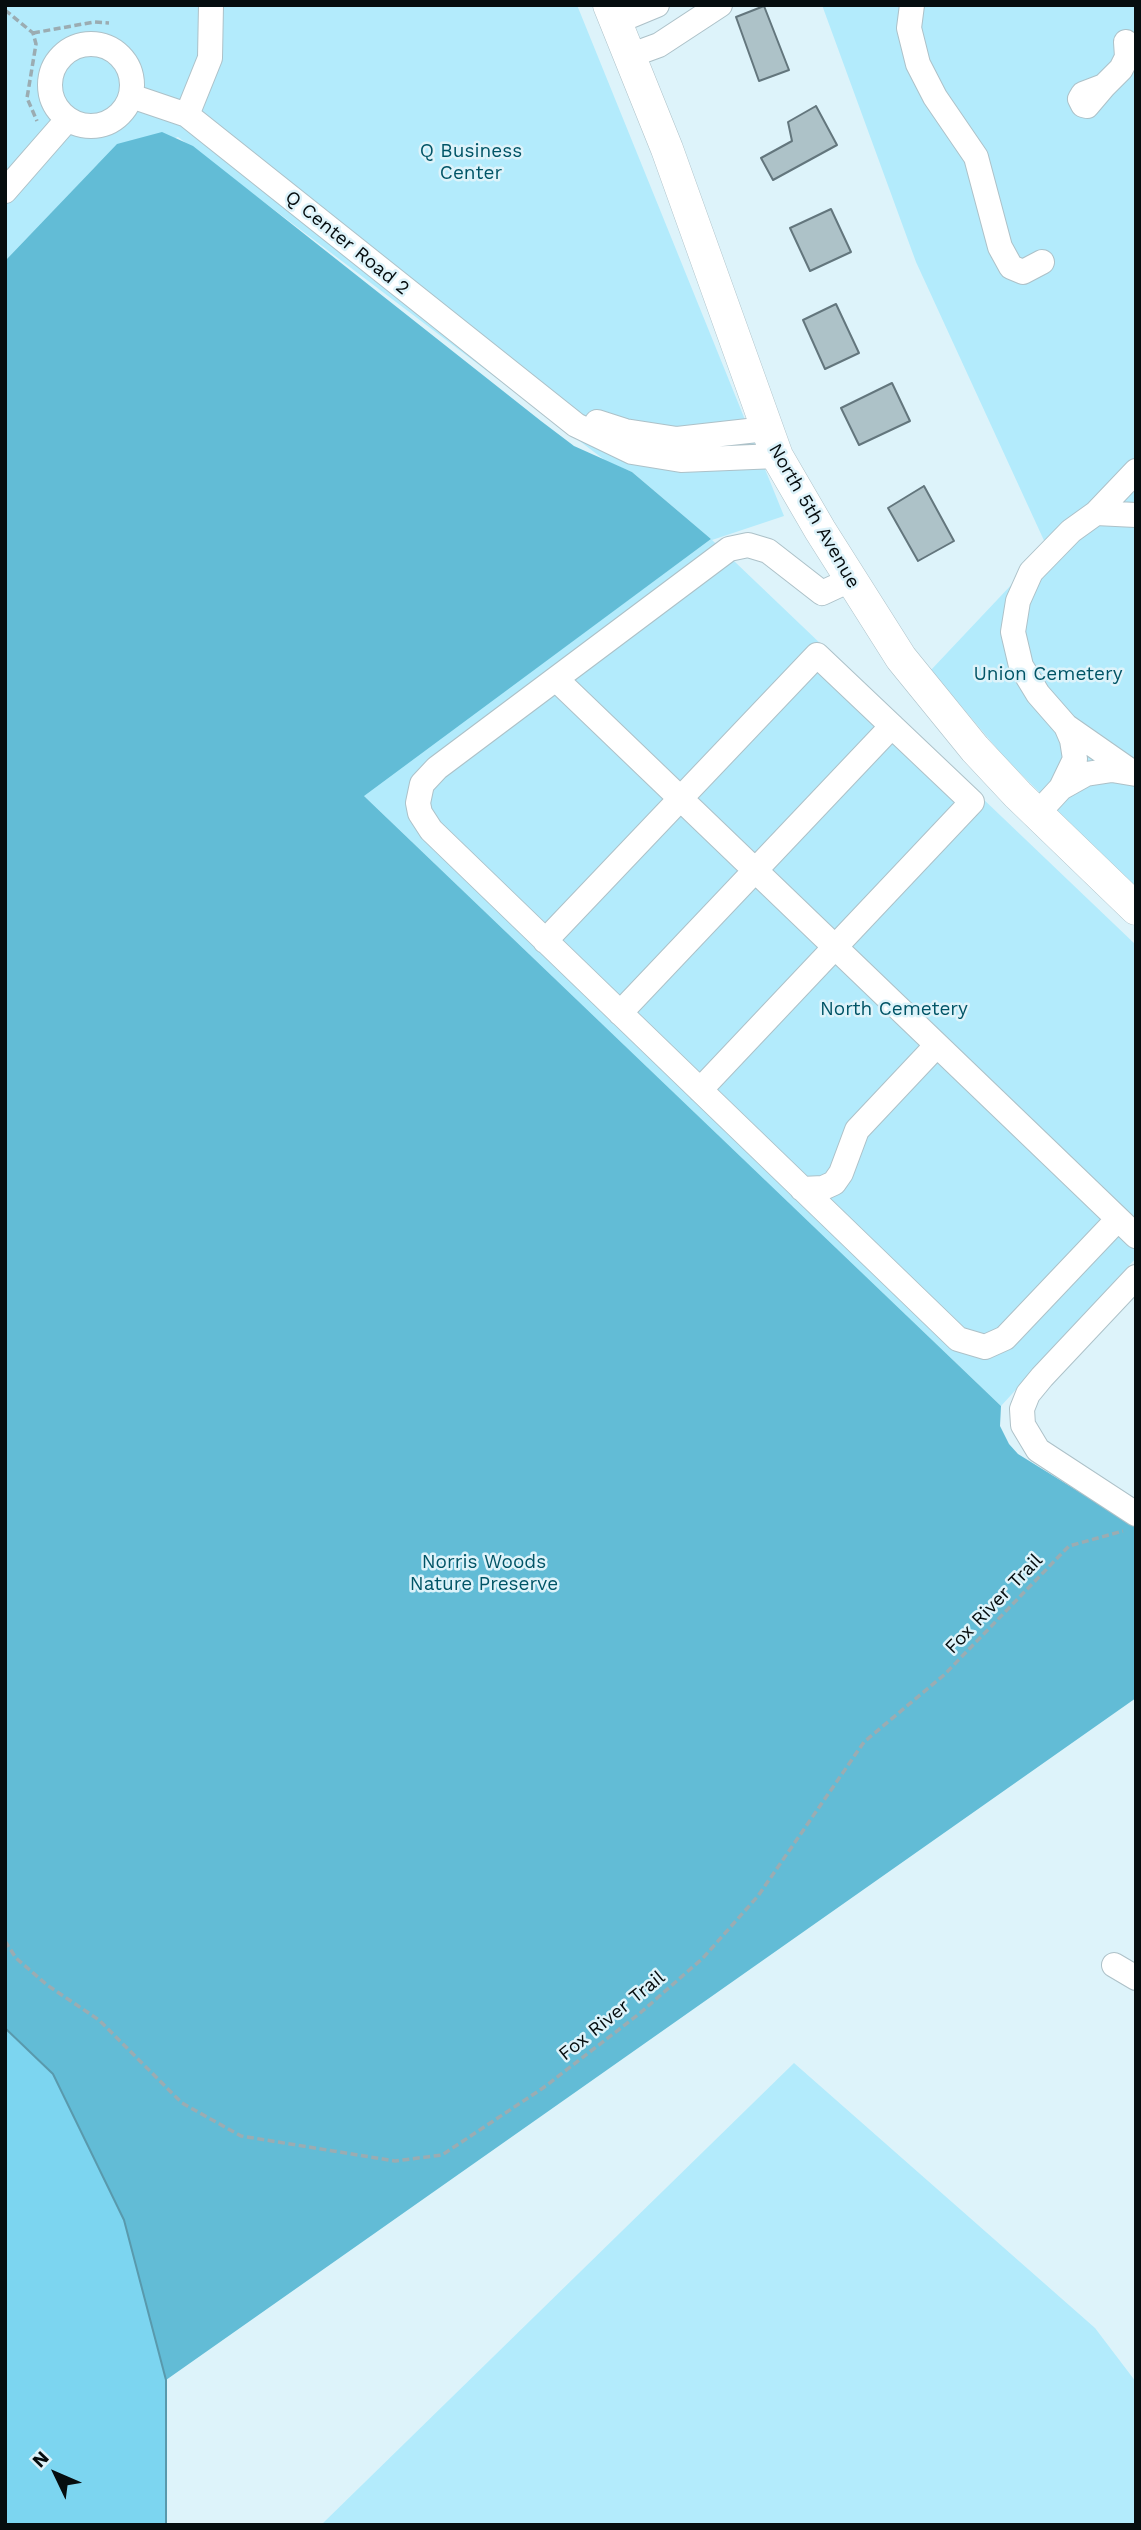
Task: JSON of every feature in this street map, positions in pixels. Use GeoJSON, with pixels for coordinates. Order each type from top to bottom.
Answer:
{"type":"FeatureCollection","features":[{"type":"Feature","properties":{"kind":"main road","name":"North 5th Avenue"},"geometry":{"type":"LineString","coordinates":[[612,14],[667,149],[772,443],[850,580],[901,658],[975,749],[1037,814],[1136,909]]}},
{"type":"Feature","properties":{"kind":"street"},"geometry":{"type":"LineString","coordinates":[[187,115],[210,58],[211,5]]}},
{"type":"Feature","properties":{"kind":"street"},"geometry":{"type":"LineString","coordinates":[[612,14],[657,5]]}},
{"type":"Feature","properties":{"kind":"street"},"geometry":{"type":"LineString","coordinates":[[629,56],[659,45],[720,5]]}},
{"type":"Feature","properties":{"kind":"street"},"geometry":{"type":"LineString","coordinates":[[912,5],[909,28],[918,64],[935,97],[976,157],[1000,247],[1011,267],[1023,272],[1042,262]]}},
{"type":"Feature","properties":{"kind":"street"},"geometry":{"type":"LineString","coordinates":[[1104,86],[1121,69],[1126,57],[1126,42]]}},
{"type":"Feature","properties":{"kind":"street"},"geometry":{"type":"LineString","coordinates":[[5,191],[59,128],[49,83],[59,58],[70,49],[97,44],[121,57],[132,82],[131,96],[126,108],[105,124],[59,128]]}},
{"type":"Feature","properties":{"kind":"street","name":"Q Center Road 2"},"geometry":{"type":"LineString","coordinates":[[131,96],[187,115],[576,425],[632,452],[681,460],[772,443]]}},
{"type":"Feature","properties":{"kind":"street"},"geometry":{"type":"LineString","coordinates":[[1136,471],[1096,513],[1071,531],[1031,572],[1023,586],[1014,617],[1013,632],[1021,666],[1038,694],[1066,726],[1136,774]]}},
{"type":"Feature","properties":{"kind":"street"},"geometry":{"type":"LineString","coordinates":[[1096,513],[1136,515]]}},
{"type":"Feature","properties":{"kind":"street"},"geometry":{"type":"LineString","coordinates":[[850,580],[822,593],[768,551],[737,545],[726,551],[436,768],[422,784],[418,803],[424,822],[948,1331],[967,1343],[985,1348],[1004,1338],[1118,1219]]}},
{"type":"Feature","properties":{"kind":"street"},"geometry":{"type":"LineString","coordinates":[[545,941],[817,655],[972,802],[700,1090]]}},
{"type":"Feature","properties":{"kind":"street"},"geometry":{"type":"LineString","coordinates":[[556,679],[1136,1236]]}},
{"type":"Feature","properties":{"kind":"street"},"geometry":{"type":"LineString","coordinates":[[620,1013],[892,726]]}},
{"type":"Feature","properties":{"kind":"street"},"geometry":{"type":"LineString","coordinates":[[1037,814],[1061,788],[1075,759],[1066,726]]}},
{"type":"Feature","properties":{"kind":"street"},"geometry":{"type":"LineString","coordinates":[[1061,788],[1086,774],[1101,771],[1136,774]]}},
{"type":"Feature","properties":{"kind":"street"},"geometry":{"type":"LineString","coordinates":[[802,1189],[823,1188],[834,1183],[841,1173],[857,1130],[937,1045]]}},
{"type":"Feature","properties":{"kind":"street"},"geometry":{"type":"LineString","coordinates":[[1133,1520],[1038,1450],[1023,1425],[1022,1409],[1028,1394],[1042,1377],[1136,1277]]}},
{"type":"Feature","properties":{"kind":"street"},"geometry":{"type":"LineString","coordinates":[[1114,1965],[1136,1978]]}},
{"type":"Feature","properties":{"kind":"path"},"geometry":{"type":"LineString","coordinates":[[5,10],[33,33],[36,44],[27,98],[34,117],[59,128]]}},
{"type":"Feature","properties":{"kind":"path"},"geometry":{"type":"LineString","coordinates":[[33,33],[94,22],[109,23]]}},
{"type":"Feature","properties":{"kind":"path","name":"Fox River Trail"},"geometry":{"type":"LineString","coordinates":[[5,1941],[16,1958],[47,1985],[99,2020],[182,2104],[241,2136],[395,2161],[442,2155],[543,2088],[639,2014],[703,1958],[758,1896],[864,1742],[944,1675],[1069,1546],[1124,1531],[1133,1520]]}},
{"type":"Feature","properties":{"kind":"green space","name":"North Cemetery"},"geometry":{"type":"Polygon","coordinates":[[[5,5],[577,5],[784,516],[712,540],[1136,945],[1136,1258],[1001,1406],[363,795],[711,539],[632,472],[606,461],[178,137],[97,165],[5,261],[5,5]]]}},
{"type":"Feature","properties":{"kind":"green space","name":"Union Cemetery"},"geometry":{"type":"Polygon","coordinates":[[[822,5],[1136,5],[1136,889],[1004,757],[931,670],[1047,547],[916,262],[822,5]]]}},
{"type":"Feature","properties":{"kind":"green space","name":"Norris Woods Nature Preserve"},"geometry":{"type":"Polygon","coordinates":[[[162,132],[193,146],[541,421],[574,446],[632,472],[711,539],[364,796],[1001,1406],[1000,1426],[1009,1444],[1018,1454],[1136,1527],[1136,1698],[166,2380],[124,2220],[53,2074],[5,2028],[5,261],[117,144],[162,132]]]}},
{"type":"Feature","properties":{"kind":"green space"},"geometry":{"type":"Polygon","coordinates":[[[794,2063],[1095,2328],[1136,2382],[1136,2525],[321,2525],[794,2063]]]}},
{"type":"Feature","properties":{"kind":"shaded area"},"geometry":{"type":"Polygon","coordinates":[[[5,2028],[53,2074],[124,2220],[166,2380],[166,2525],[5,2525],[5,2028]]]}},
{"type":"Feature","properties":{"kind":"building"},"geometry":{"type":"Polygon","coordinates":[[[764,6],[789,70],[759,81],[736,17],[764,6]]]}},
{"type":"Feature","properties":{"kind":"building"},"geometry":{"type":"Polygon","coordinates":[[[816,106],[837,145],[773,180],[761,158],[792,141],[788,122],[816,106]]]}},
{"type":"Feature","properties":{"kind":"building"},"geometry":{"type":"Polygon","coordinates":[[[831,209],[851,252],[810,271],[790,228],[831,209]]]}},
{"type":"Feature","properties":{"kind":"building"},"geometry":{"type":"Polygon","coordinates":[[[836,304],[859,353],[825,369],[803,320],[836,304]]]}},
{"type":"Feature","properties":{"kind":"building"},"geometry":{"type":"Polygon","coordinates":[[[892,383],[910,421],[859,445],[841,408],[892,383]]]}},
{"type":"Feature","properties":{"kind":"building"},"geometry":{"type":"Polygon","coordinates":[[[924,486],[954,541],[918,561],[888,508],[924,486]]]}},
{"type":"Feature","properties":{"kind":"park label","name":"Q Business Center"},"geometry":{"type":"Point","coordinates":[471,162]}}]}
